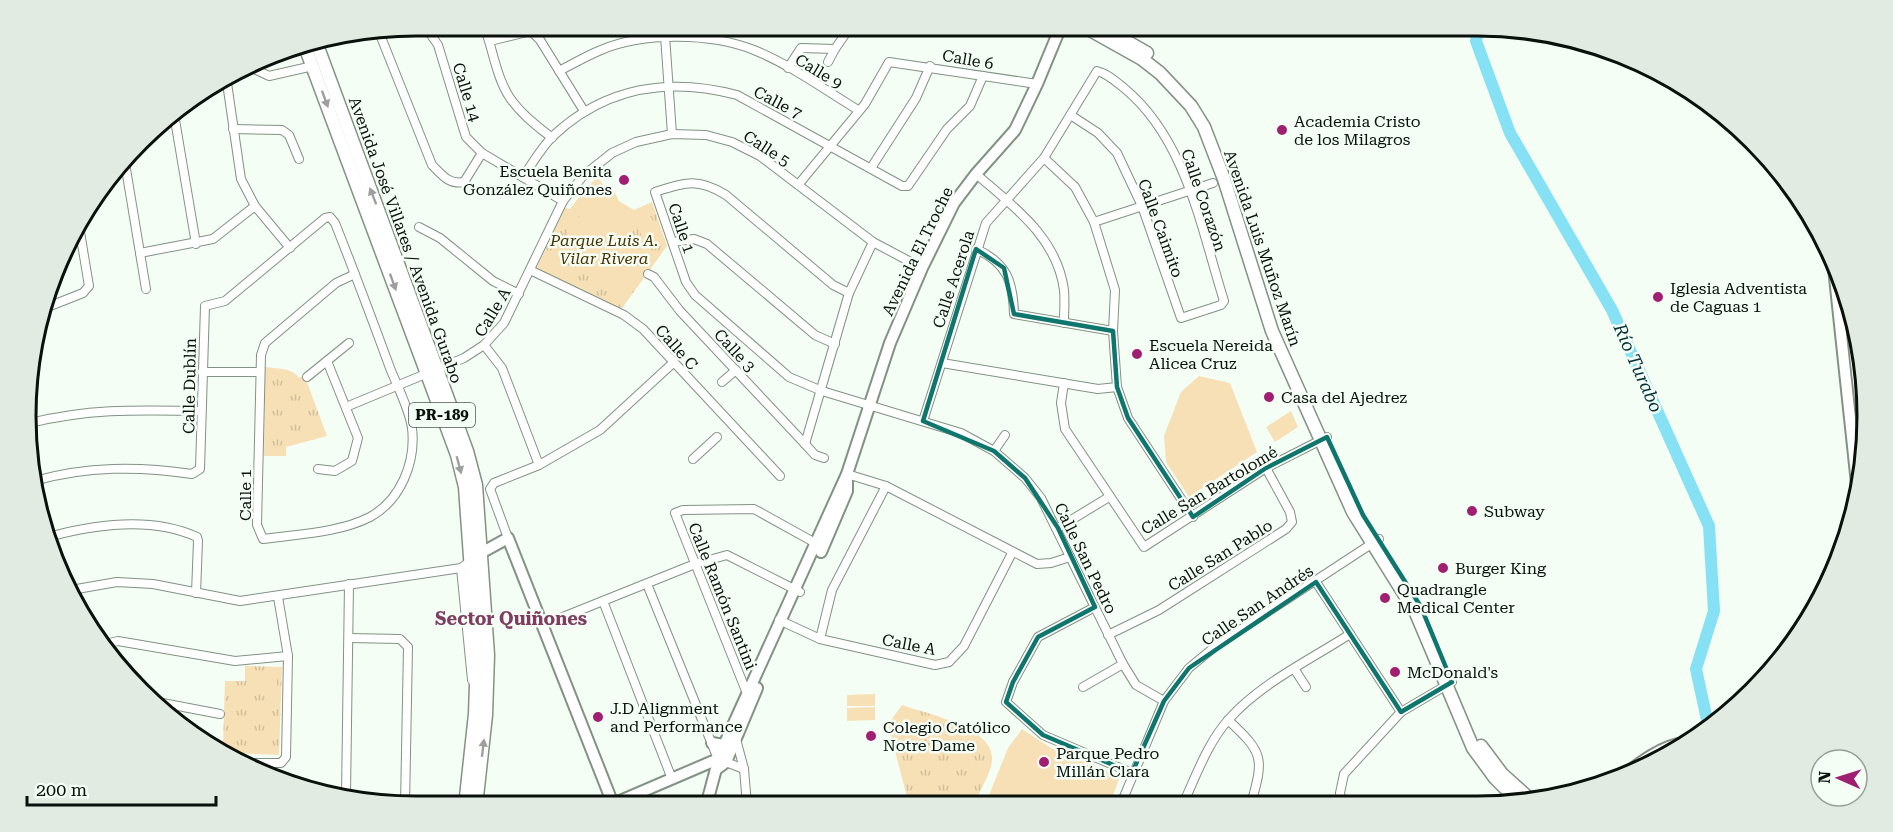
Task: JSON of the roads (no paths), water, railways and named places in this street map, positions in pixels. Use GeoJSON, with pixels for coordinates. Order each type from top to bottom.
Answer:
{"type":"FeatureCollection","features":[{"type":"Feature","properties":{"kind":"main road","name":"Avenida Luis Muñoz Marín"},"geometry":{"type":"LineString","coordinates":[[1101,36],[1142,59],[1160,73],[1191,106],[1210,132]]}},
{"type":"Feature","properties":{"kind":"main road","name":"Avenida Luis Muñoz Marín"},"geometry":{"type":"LineString","coordinates":[[1118,36],[1156,59],[1195,100],[1210,132],[1270,314],[1353,512],[1375,542],[1416,613],[1483,750],[1502,774],[1523,793]]}},
{"type":"Feature","properties":{"kind":"main road","name":"Avenida José Villares / Avenida Gurabo"},"geometry":{"type":"LineString","coordinates":[[318,49],[432,371],[465,487],[466,564],[477,655],[476,691],[464,796]]}},
{"type":"Feature","properties":{"kind":"main road","name":"Avenida José Villares / Avenida Gurabo"},"geometry":{"type":"LineString","coordinates":[[307,52],[473,474],[488,655],[486,715],[477,796]]}},
{"type":"Feature","properties":{"kind":"main road","name":"Avenida Luis Muñoz Marín"},"geometry":{"type":"LineString","coordinates":[[1449,684],[1473,748],[1495,778],[1511,794]]}},
{"type":"Feature","properties":{"kind":"street","name":"Calle 14"},"geometry":{"type":"LineString","coordinates":[[432,36],[438,45],[466,137],[482,153],[562,201]]}},
{"type":"Feature","properties":{"kind":"street"},"geometry":{"type":"LineString","coordinates":[[488,36],[500,78],[510,98],[529,119],[552,138]]}},
{"type":"Feature","properties":{"kind":"street"},"geometry":{"type":"LineString","coordinates":[[490,41],[510,36]]}},
{"type":"Feature","properties":{"kind":"street"},"geometry":{"type":"LineString","coordinates":[[536,36],[584,111]]}},
{"type":"Feature","properties":{"kind":"street"},"geometry":{"type":"LineString","coordinates":[[665,36],[672,134]]}},
{"type":"Feature","properties":{"kind":"street","name":"Calle 9"},"geometry":{"type":"LineString","coordinates":[[559,71],[602,49],[665,36],[728,42],[754,50],[858,110]]}},
{"type":"Feature","properties":{"kind":"street"},"geometry":{"type":"LineString","coordinates":[[828,62],[844,36]]}},
{"type":"Feature","properties":{"kind":"street","name":"Avenida El Troche"},"geometry":{"type":"LineString","coordinates":[[709,796],[720,755],[782,621],[847,490],[847,474],[868,404],[890,343],[922,268],[954,203],[1015,130],[1057,36]]}},
{"type":"Feature","properties":{"kind":"street"},"geometry":{"type":"LineString","coordinates":[[382,38],[432,165],[455,184],[464,182],[482,153]]}},
{"type":"Feature","properties":{"kind":"street"},"geometry":{"type":"LineString","coordinates":[[788,68],[801,48],[835,49]]}},
{"type":"Feature","properties":{"kind":"street","name":"Calle 6"},"geometry":{"type":"LineString","coordinates":[[798,185],[865,104],[889,62],[930,66],[1037,84]]}},
{"type":"Feature","properties":{"kind":"street"},"geometry":{"type":"LineString","coordinates":[[258,71],[269,76],[313,66]]}},
{"type":"Feature","properties":{"kind":"street"},"geometry":{"type":"LineString","coordinates":[[871,168],[916,98],[930,66]]}},
{"type":"Feature","properties":{"kind":"street","name":"Calle Acerola"},"geometry":{"type":"LineString","coordinates":[[923,421],[986,223],[1044,158],[1072,116],[1097,71]]}},
{"type":"Feature","properties":{"kind":"street","name":"Calle Corazón"},"geometry":{"type":"LineString","coordinates":[[1097,71],[1106,74],[1139,100],[1158,124],[1174,150],[1190,191],[1223,296]]}},
{"type":"Feature","properties":{"kind":"street","name":"Calle 7"},"geometry":{"type":"LineString","coordinates":[[523,177],[552,138],[584,111],[632,91],[668,85],[707,87],[737,95],[902,186],[909,186],[947,129],[970,106],[983,76]]}},
{"type":"Feature","properties":{"kind":"street"},"geometry":{"type":"LineString","coordinates":[[227,86],[242,179],[255,206],[290,248]]}},
{"type":"Feature","properties":{"kind":"street","name":"Calle Caimito"},"geometry":{"type":"LineString","coordinates":[[1072,116],[1098,133],[1117,153],[1142,206],[1181,318],[1221,305],[1224,301],[1223,296]]}},
{"type":"Feature","properties":{"kind":"street"},"geometry":{"type":"LineString","coordinates":[[175,122],[196,244]]}},
{"type":"Feature","properties":{"kind":"street"},"geometry":{"type":"LineString","coordinates":[[233,129],[282,130],[289,135],[299,159]]}},
{"type":"Feature","properties":{"kind":"street","name":"Calle 5"},"geometry":{"type":"LineString","coordinates":[[530,270],[562,201],[583,176],[612,153],[636,142],[672,134],[706,135],[732,142],[760,156],[873,242],[922,268]]}},
{"type":"Feature","properties":{"kind":"street"},"geometry":{"type":"LineString","coordinates":[[1044,158],[1075,187],[1094,222],[1115,290],[1113,331],[1117,387],[1128,418],[1193,518]]}},
{"type":"Feature","properties":{"kind":"street"},"geometry":{"type":"LineString","coordinates":[[126,170],[146,289]]}},
{"type":"Feature","properties":{"kind":"street"},"geometry":{"type":"LineString","coordinates":[[976,174],[1035,227],[1048,243],[1064,289],[1064,322]]}},
{"type":"Feature","properties":{"kind":"street","name":"Calle 1"},"geometry":{"type":"LineString","coordinates":[[849,292],[833,285],[726,195],[709,184],[687,182],[655,192],[687,282],[695,295],[789,377],[822,391],[868,404]]}},
{"type":"Feature","properties":{"kind":"street"},"geometry":{"type":"LineString","coordinates":[[1094,222],[1213,183]]}},
{"type":"Feature","properties":{"kind":"street"},"geometry":{"type":"LineString","coordinates":[[140,253],[213,239],[255,206]]}},
{"type":"Feature","properties":{"kind":"street","name":"Calle Dublín"},"geometry":{"type":"LineString","coordinates":[[41,480],[98,468],[149,468],[192,474],[200,469],[205,306],[225,301],[325,218],[330,217],[339,232]]}},
{"type":"Feature","properties":{"kind":"street"},"geometry":{"type":"LineString","coordinates":[[419,228],[440,238],[493,281],[519,294]]}},
{"type":"Feature","properties":{"kind":"street","name":"Calle 1"},"geometry":{"type":"LineString","coordinates":[[339,232],[355,274],[412,427],[410,464],[399,490],[387,504],[370,517],[347,525],[263,539],[257,525],[260,372],[261,355],[265,343],[336,283],[355,274]]}},
{"type":"Feature","properties":{"kind":"street"},"geometry":{"type":"LineString","coordinates":[[53,305],[83,293],[89,286],[81,237]]}},
{"type":"Feature","properties":{"kind":"street"},"geometry":{"type":"LineString","coordinates":[[673,242],[694,239],[707,244],[814,335],[835,344]]}},
{"type":"Feature","properties":{"kind":"street"},"geometry":{"type":"LineString","coordinates":[[805,444],[849,292],[873,242]]}},
{"type":"Feature","properties":{"kind":"street"},"geometry":{"type":"LineString","coordinates":[[976,249],[994,257],[1004,268],[1013,296],[1014,314],[1113,331]]}},
{"type":"Feature","properties":{"kind":"street","name":"Calle A"},"geometry":{"type":"LineString","coordinates":[[530,270],[504,323],[484,345],[502,368],[539,465]]}},
{"type":"Feature","properties":{"kind":"street","name":"Calle C"},"geometry":{"type":"LineString","coordinates":[[530,270],[624,315],[643,329],[780,476]]}},
{"type":"Feature","properties":{"kind":"street","name":"Calle 3"},"geometry":{"type":"LineString","coordinates":[[648,274],[654,277],[680,311],[805,444],[815,454],[825,458]]}},
{"type":"Feature","properties":{"kind":"street"},"geometry":{"type":"LineString","coordinates":[[1844,317],[1856,387]]}},
{"type":"Feature","properties":{"kind":"street"},"geometry":{"type":"LineString","coordinates":[[1847,331],[1855,459]]}},
{"type":"Feature","properties":{"kind":"street"},"geometry":{"type":"LineString","coordinates":[[307,377],[349,343]]}},
{"type":"Feature","properties":{"kind":"street"},"geometry":{"type":"LineString","coordinates":[[346,407],[464,358],[484,345]]}},
{"type":"Feature","properties":{"kind":"street"},"geometry":{"type":"LineString","coordinates":[[318,469],[335,471],[352,461],[358,438],[327,361]]}},
{"type":"Feature","properties":{"kind":"street"},"geometry":{"type":"LineString","coordinates":[[610,796],[490,489],[494,483],[539,465],[600,430],[673,363]]}},
{"type":"Feature","properties":{"kind":"street"},"geometry":{"type":"LineString","coordinates":[[942,363],[1098,388],[1117,387]]}},
{"type":"Feature","properties":{"kind":"street"},"geometry":{"type":"LineString","coordinates":[[722,382],[736,370]]}},
{"type":"Feature","properties":{"kind":"street"},"geometry":{"type":"LineString","coordinates":[[202,372],[260,372]]}},
{"type":"Feature","properties":{"kind":"street","name":"Calle San Bartolomé"},"geometry":{"type":"LineString","coordinates":[[1064,383],[1061,403],[1065,429],[1144,547],[1193,518],[1266,468],[1323,439]]}},
{"type":"Feature","properties":{"kind":"street","name":"Calle San Pedro"},"geometry":{"type":"LineString","coordinates":[[868,404],[961,434],[994,451],[1025,478],[1058,528],[1108,635],[1136,685],[1164,701]]}},
{"type":"Feature","properties":{"kind":"street"},"geometry":{"type":"LineString","coordinates":[[36,422],[73,413],[117,410],[201,411]]}},
{"type":"Feature","properties":{"kind":"street"},"geometry":{"type":"LineString","coordinates":[[1851,424],[1856,436]]}},
{"type":"Feature","properties":{"kind":"street"},"geometry":{"type":"LineString","coordinates":[[994,451],[1005,435]]}},
{"type":"Feature","properties":{"kind":"street"},"geometry":{"type":"LineString","coordinates":[[693,459],[717,437]]}},
{"type":"Feature","properties":{"kind":"street","name":"Calle San Pablo"},"geometry":{"type":"LineString","coordinates":[[1108,635],[1159,610],[1286,529],[1292,522],[1290,512],[1266,468]]}},
{"type":"Feature","properties":{"kind":"street"},"geometry":{"type":"LineString","coordinates":[[847,474],[885,486],[1037,564],[1051,563],[1070,557]]}},
{"type":"Feature","properties":{"kind":"street"},"geometry":{"type":"LineString","coordinates":[[820,639],[832,590],[885,486]]}},
{"type":"Feature","properties":{"kind":"street"},"geometry":{"type":"LineString","coordinates":[[1058,528],[1109,497]]}},
{"type":"Feature","properties":{"kind":"street","name":"Calle Ramón Santini"},"geometry":{"type":"LineString","coordinates":[[748,698],[675,513],[683,510],[754,509],[820,545]]}},
{"type":"Feature","properties":{"kind":"street"},"geometry":{"type":"LineString","coordinates":[[55,535],[115,525],[152,526],[188,533],[197,537],[198,541],[196,593]]}},
{"type":"Feature","properties":{"kind":"street"},"geometry":{"type":"LineString","coordinates":[[78,589],[117,582],[153,585],[240,601],[278,597],[466,564],[508,538]]}},
{"type":"Feature","properties":{"kind":"street","name":"Calle San Andrés"},"geometry":{"type":"LineString","coordinates":[[1124,796],[1164,701],[1189,668],[1217,645],[1375,542]]}},
{"type":"Feature","properties":{"kind":"street","name":"Calle A"},"geometry":{"type":"LineString","coordinates":[[782,621],[820,639],[935,665],[949,662],[964,646],[1012,553]]}},
{"type":"Feature","properties":{"kind":"street"},"geometry":{"type":"LineString","coordinates":[[543,625],[695,564],[727,555],[797,591]]}},
{"type":"Feature","properties":{"kind":"street"},"geometry":{"type":"LineString","coordinates":[[1316,582],[1401,712]]}},
{"type":"Feature","properties":{"kind":"street"},"geometry":{"type":"LineString","coordinates":[[346,790],[349,584]]}},
{"type":"Feature","properties":{"kind":"street"},"geometry":{"type":"LineString","coordinates":[[647,584],[720,755],[743,766]]}},
{"type":"Feature","properties":{"kind":"street"},"geometry":{"type":"LineString","coordinates":[[262,763],[281,763],[286,757],[288,656],[278,597]]}},
{"type":"Feature","properties":{"kind":"street"},"geometry":{"type":"LineString","coordinates":[[603,601],[672,779]]}},
{"type":"Feature","properties":{"kind":"street"},"geometry":{"type":"LineString","coordinates":[[1095,607],[1038,637],[1013,682],[1006,702],[1043,735],[1132,773]]}},
{"type":"Feature","properties":{"kind":"street"},"geometry":{"type":"LineString","coordinates":[[1188,796],[1207,753],[1228,720],[1248,700],[1350,634]]}},
{"type":"Feature","properties":{"kind":"street"},"geometry":{"type":"LineString","coordinates":[[349,638],[400,639],[408,647],[405,796]]}},
{"type":"Feature","properties":{"kind":"street"},"geometry":{"type":"LineString","coordinates":[[112,642],[118,641],[235,661],[288,656]]}},
{"type":"Feature","properties":{"kind":"street"},"geometry":{"type":"LineString","coordinates":[[1083,687],[1123,664]]}},
{"type":"Feature","properties":{"kind":"street"},"geometry":{"type":"LineString","coordinates":[[1295,670],[1306,687]]}},
{"type":"Feature","properties":{"kind":"street"},"geometry":{"type":"LineString","coordinates":[[1341,796],[1344,774],[1401,712],[1449,684]]}},
{"type":"Feature","properties":{"kind":"street","name":"Avenida El Troche"},"geometry":{"type":"LineString","coordinates":[[720,755],[736,738],[748,698]]}},
{"type":"Feature","properties":{"kind":"street"},"geometry":{"type":"LineString","coordinates":[[168,704],[220,714]]}},
{"type":"Feature","properties":{"kind":"street"},"geometry":{"type":"LineString","coordinates":[[1228,720],[1251,741],[1259,756],[1261,770],[1253,796]]}},
{"type":"Feature","properties":{"kind":"street"},"geometry":{"type":"LineString","coordinates":[[736,738],[743,766],[746,796]]}},
{"type":"Feature","properties":{"kind":"street"},"geometry":{"type":"LineString","coordinates":[[634,796],[697,768],[720,755]]}},
{"type":"Feature","properties":{"kind":"street"},"geometry":{"type":"LineString","coordinates":[[697,768],[712,787]]}},
{"type":"Feature","properties":{"kind":"waterway","name":"Río Turabo"},"geometry":{"type":"LineString","coordinates":[[1477,36],[1476,41],[1510,133],[1612,310],[1709,526],[1714,611],[1696,669],[1707,718]]}},
{"type":"Feature","properties":{"kind":"place","name":"Academia Cristo de los Milagros"},"geometry":{"type":"Point","coordinates":[1282,130]}},
{"type":"Feature","properties":{"kind":"place","name":"Escuela Benita González Quiñones"},"geometry":{"type":"Point","coordinates":[624,180]}},
{"type":"Feature","properties":{"kind":"place","name":"Iglesia Adventista de Caguas 1"},"geometry":{"type":"Point","coordinates":[1658,297]}},
{"type":"Feature","properties":{"kind":"place","name":"Escuela Nereida Alicea Cruz"},"geometry":{"type":"Point","coordinates":[1137,354]}},
{"type":"Feature","properties":{"kind":"place","name":"Casa del Ajedrez"},"geometry":{"type":"Point","coordinates":[1269,397]}},
{"type":"Feature","properties":{"kind":"place","name":"Subway"},"geometry":{"type":"Point","coordinates":[1472,511]}},
{"type":"Feature","properties":{"kind":"place","name":"Burger King"},"geometry":{"type":"Point","coordinates":[1443,568]}},
{"type":"Feature","properties":{"kind":"place","name":"Quadrangle Medical Center"},"geometry":{"type":"Point","coordinates":[1385,598]}},
{"type":"Feature","properties":{"kind":"place","name":"McDonald's"},"geometry":{"type":"Point","coordinates":[1395,672]}},
{"type":"Feature","properties":{"kind":"place","name":"J.D Alignment and Performance"},"geometry":{"type":"Point","coordinates":[598,717]}},
{"type":"Feature","properties":{"kind":"place","name":"Colegio Católico Notre Dame"},"geometry":{"type":"Point","coordinates":[871,736]}},
{"type":"Feature","properties":{"kind":"place","name":"Parque Pedro Millán Clara"},"geometry":{"type":"Point","coordinates":[1044,762]}},
{"type":"Feature","properties":{"kind":"district","name":"Sector Quiñones"},"geometry":{"type":"Point","coordinates":[511,619]}},
{"type":"Feature","properties":{"kind":"park label","name":"Parque Luis A. Vilar Rivera"},"geometry":{"type":"Point","coordinates":[604,249]}}]}
